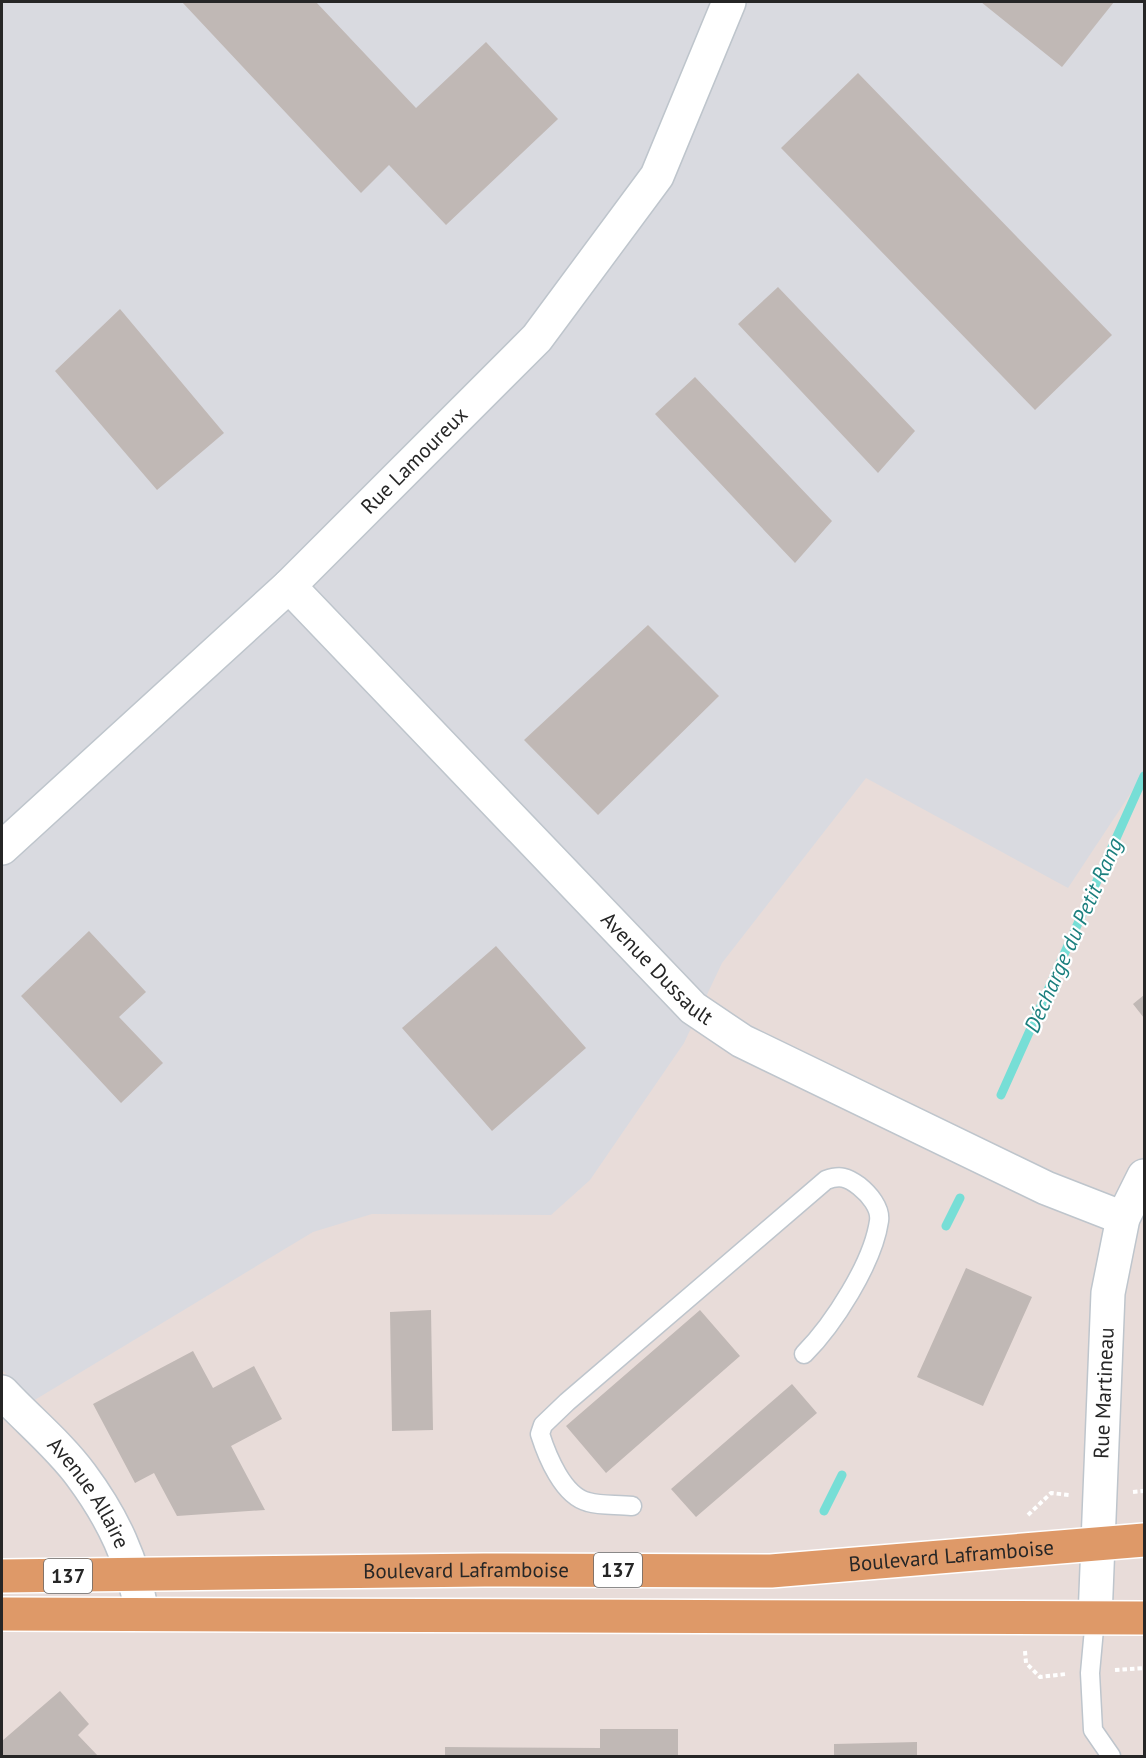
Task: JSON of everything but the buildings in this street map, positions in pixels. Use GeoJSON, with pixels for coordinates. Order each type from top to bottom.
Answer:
{"type":"FeatureCollection","features":[{"type":"Feature","properties":{"kind":"main road","name":"Boulevard Laframboise"},"geometry":{"type":"LineString","coordinates":[[2,1576],[484,1570],[771,1571],[1144,1540]]}},
{"type":"Feature","properties":{"kind":"main road","name":"Boulevard Laframboise"},"geometry":{"type":"LineString","coordinates":[[2,1614],[1144,1618]]}},
{"type":"Feature","properties":{"kind":"street","name":"Rue Lamoureux"},"geometry":{"type":"LineString","coordinates":[[2,848],[289,586],[537,338],[657,176],[729,2]]}},
{"type":"Feature","properties":{"kind":"street","name":"Avenue Dussault"},"geometry":{"type":"LineString","coordinates":[[289,586],[693,1008],[742,1041],[1046,1188],[1123,1218]]}},
{"type":"Feature","properties":{"kind":"street","name":"Rue Martineau"},"geometry":{"type":"LineString","coordinates":[[1095,1618],[1100,1543],[1104,1340],[1111,1267],[1123,1218],[1144,1176]]}},
{"type":"Feature","properties":{"kind":"street","name":"Avenue Allaire"},"geometry":{"type":"LineString","coordinates":[[2,1392],[80,1474],[112,1524],[135,1576],[142,1613]]}},
{"type":"Feature","properties":{"kind":"lane"},"geometry":{"type":"LineString","coordinates":[[632,1506],[586,1502],[576,1496],[563,1482],[542,1441],[540,1434],[543,1425],[575,1394],[826,1180],[836,1176],[849,1178],[865,1190],[875,1203],[879,1220],[870,1249],[845,1302],[825,1333],[804,1354]]}},
{"type":"Feature","properties":{"kind":"lane"},"geometry":{"type":"LineString","coordinates":[[1095,1618],[1090,1672],[1093,1730],[1111,1756]]}},
{"type":"Feature","properties":{"kind":"path"},"geometry":{"type":"LineString","coordinates":[[1026,1516],[1044,1503],[1051,1493]]}},
{"type":"Feature","properties":{"kind":"path"},"geometry":{"type":"LineString","coordinates":[[1026,1663],[1040,1677]]}},
{"type":"Feature","properties":{"kind":"shaded area"},"geometry":{"type":"Polygon","coordinates":[[[2,2],[1144,2],[1144,773],[1068,888],[866,778],[722,963],[684,1043],[590,1180],[551,1215],[372,1214],[313,1232],[33,1401],[2,1370],[2,2]]]}},
{"type":"Feature","properties":{"kind":"waterway","name":"Décharge du Petit Rang"},"geometry":{"type":"LineString","coordinates":[[1001,1095],[1144,776]]}},
{"type":"Feature","properties":{"kind":"waterway","name":"Décharge du Petit Rang"},"geometry":{"type":"LineString","coordinates":[[946,1226],[960,1198]]}},
{"type":"Feature","properties":{"kind":"waterway","name":"Décharge du Petit Rang"},"geometry":{"type":"LineString","coordinates":[[824,1511],[842,1475]]}}]}
